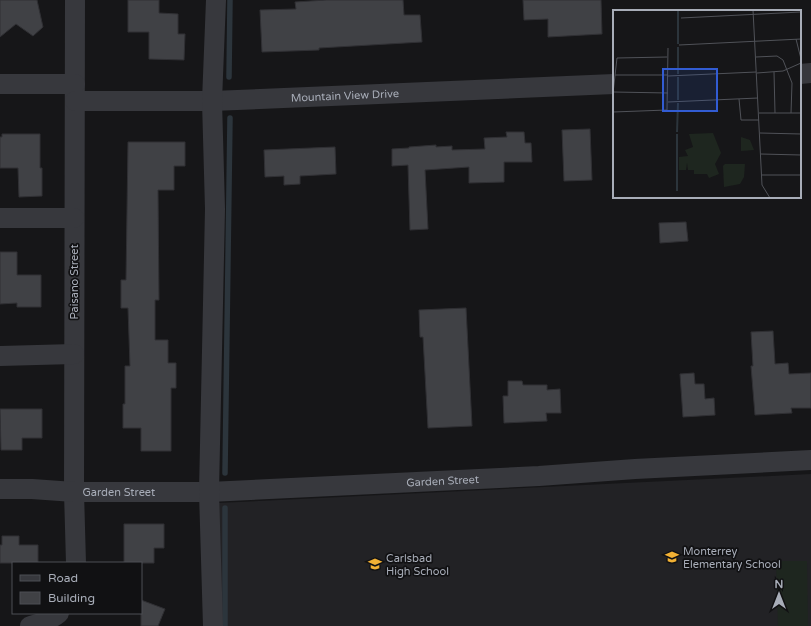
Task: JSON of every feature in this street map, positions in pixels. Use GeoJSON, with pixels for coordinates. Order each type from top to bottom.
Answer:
{"type":"FeatureCollection","features":[{"type":"Feature","properties":{"kind":"street","name":"Paisano Street"},"geometry":{"type":"LineString","coordinates":[[75,0],[74,492],[76,562]]}},
{"type":"Feature","properties":{"kind":"street"},"geometry":{"type":"LineString","coordinates":[[213,626],[209,492],[215,209],[212,101],[216,0]]}},
{"type":"Feature","properties":{"kind":"street"},"geometry":{"type":"LineString","coordinates":[[801,74],[811,73]]}},
{"type":"Feature","properties":{"kind":"street","name":"Mountain View Drive"},"geometry":{"type":"LineString","coordinates":[[0,84],[75,92],[212,101],[613,84]]}},
{"type":"Feature","properties":{"kind":"street"},"geometry":{"type":"LineString","coordinates":[[0,218],[74,218]]}},
{"type":"Feature","properties":{"kind":"street"},"geometry":{"type":"LineString","coordinates":[[0,356],[74,354]]}},
{"type":"Feature","properties":{"kind":"street","name":"Garden Street"},"geometry":{"type":"LineString","coordinates":[[0,489],[32,489],[74,492],[209,492],[539,476],[635,469],[811,460]]}},
{"type":"Feature","properties":{"kind":"street"},"geometry":{"type":"LineString","coordinates":[[30,626],[39,625],[58,614]]}},
{"type":"Feature","properties":{"kind":"shaded area"},"geometry":{"type":"Polygon","coordinates":[[[811,474],[811,626],[218,626],[218,503],[811,474]]]}},
{"type":"Feature","properties":{"kind":"shaded area"},"geometry":{"type":"Polygon","coordinates":[[[776,561],[807,561],[808,626],[778,626],[776,561]]]}},
{"type":"Feature","properties":{"kind":"building"},"geometry":{"type":"Polygon","coordinates":[[[0,0],[37,0],[43,27],[33,36],[16,24],[0,37],[0,0]]]}},
{"type":"Feature","properties":{"kind":"building"},"geometry":{"type":"Polygon","coordinates":[[[128,0],[159,0],[159,13],[178,14],[178,34],[185,34],[184,60],[149,59],[149,32],[128,32],[128,0]]]}},
{"type":"Feature","properties":{"kind":"building"},"geometry":{"type":"Polygon","coordinates":[[[326,0],[403,0],[404,15],[420,15],[422,42],[319,48],[319,50],[262,52],[260,10],[296,9],[295,2],[326,0]]]}},
{"type":"Feature","properties":{"kind":"building"},"geometry":{"type":"Polygon","coordinates":[[[523,0],[601,0],[602,34],[548,37],[548,19],[524,20],[523,0]]]}},
{"type":"Feature","properties":{"kind":"building"},"geometry":{"type":"Polygon","coordinates":[[[590,129],[592,180],[564,181],[562,130],[590,129]]]}},
{"type":"Feature","properties":{"kind":"building"},"geometry":{"type":"Polygon","coordinates":[[[506,132],[524,132],[525,143],[531,143],[532,162],[504,162],[504,182],[469,183],[469,167],[425,170],[428,229],[410,230],[408,165],[392,166],[392,149],[436,145],[436,147],[452,146],[452,150],[485,149],[484,138],[507,137],[506,132]]]}},
{"type":"Feature","properties":{"kind":"building"},"geometry":{"type":"Polygon","coordinates":[[[2,134],[40,134],[42,196],[19,197],[18,168],[0,168],[0,137],[2,137],[2,134]]]}},
{"type":"Feature","properties":{"kind":"building"},"geometry":{"type":"Polygon","coordinates":[[[128,142],[185,142],[185,166],[174,166],[174,190],[158,190],[159,300],[155,300],[155,340],[168,340],[168,363],[176,363],[176,388],[171,388],[171,451],[141,451],[141,428],[123,428],[123,404],[125,404],[125,366],[130,366],[128,308],[121,308],[121,280],[126,280],[128,142]]]}},
{"type":"Feature","properties":{"kind":"building"},"geometry":{"type":"Polygon","coordinates":[[[335,147],[336,174],[300,176],[300,184],[284,185],[284,176],[265,177],[264,150],[335,147]]]}},
{"type":"Feature","properties":{"kind":"building"},"geometry":{"type":"Polygon","coordinates":[[[686,222],[688,241],[660,243],[659,223],[686,222]]]}},
{"type":"Feature","properties":{"kind":"building"},"geometry":{"type":"Polygon","coordinates":[[[0,252],[17,252],[17,275],[41,275],[41,307],[17,307],[17,303],[0,304],[0,252]]]}},
{"type":"Feature","properties":{"kind":"building"},"geometry":{"type":"Polygon","coordinates":[[[466,308],[472,426],[428,428],[423,337],[420,337],[419,310],[466,308]]]}},
{"type":"Feature","properties":{"kind":"building"},"geometry":{"type":"Polygon","coordinates":[[[773,331],[775,364],[788,363],[789,374],[811,373],[811,408],[791,408],[792,413],[755,415],[751,366],[753,366],[751,332],[773,331]]]}},
{"type":"Feature","properties":{"kind":"building"},"geometry":{"type":"Polygon","coordinates":[[[694,373],[695,384],[704,384],[705,399],[714,398],[715,415],[683,417],[680,374],[694,373]]]}},
{"type":"Feature","properties":{"kind":"building"},"geometry":{"type":"Polygon","coordinates":[[[508,381],[522,381],[523,385],[547,385],[547,390],[560,389],[561,413],[546,413],[547,421],[504,423],[503,396],[508,396],[508,381]]]}},
{"type":"Feature","properties":{"kind":"building"},"geometry":{"type":"Polygon","coordinates":[[[0,409],[42,409],[42,438],[22,438],[22,450],[1,450],[0,409]]]}},
{"type":"Feature","properties":{"kind":"building"},"geometry":{"type":"Polygon","coordinates":[[[124,524],[164,524],[164,548],[154,548],[154,563],[124,562],[124,524]]]}},
{"type":"Feature","properties":{"kind":"building"},"geometry":{"type":"Polygon","coordinates":[[[2,536],[19,536],[19,545],[38,545],[38,562],[0,563],[0,545],[2,545],[2,536]]]}},
{"type":"Feature","properties":{"kind":"building"},"geometry":{"type":"Polygon","coordinates":[[[142,600],[165,609],[158,626],[141,626],[142,600]]]}},
{"type":"Feature","properties":{"kind":"waterway"},"geometry":{"type":"LineString","coordinates":[[229,77],[230,0]]}},
{"type":"Feature","properties":{"kind":"waterway"},"geometry":{"type":"LineString","coordinates":[[225,473],[230,118]]}},
{"type":"Feature","properties":{"kind":"waterway"},"geometry":{"type":"LineString","coordinates":[[225,508],[225,626]]}},
{"type":"Feature","properties":{"kind":"place","name":"Monterrey Elementary School"},"geometry":{"type":"Point","coordinates":[672,557]}},
{"type":"Feature","properties":{"kind":"place","name":"Carlsbad High School"},"geometry":{"type":"Point","coordinates":[375,564]}}]}
